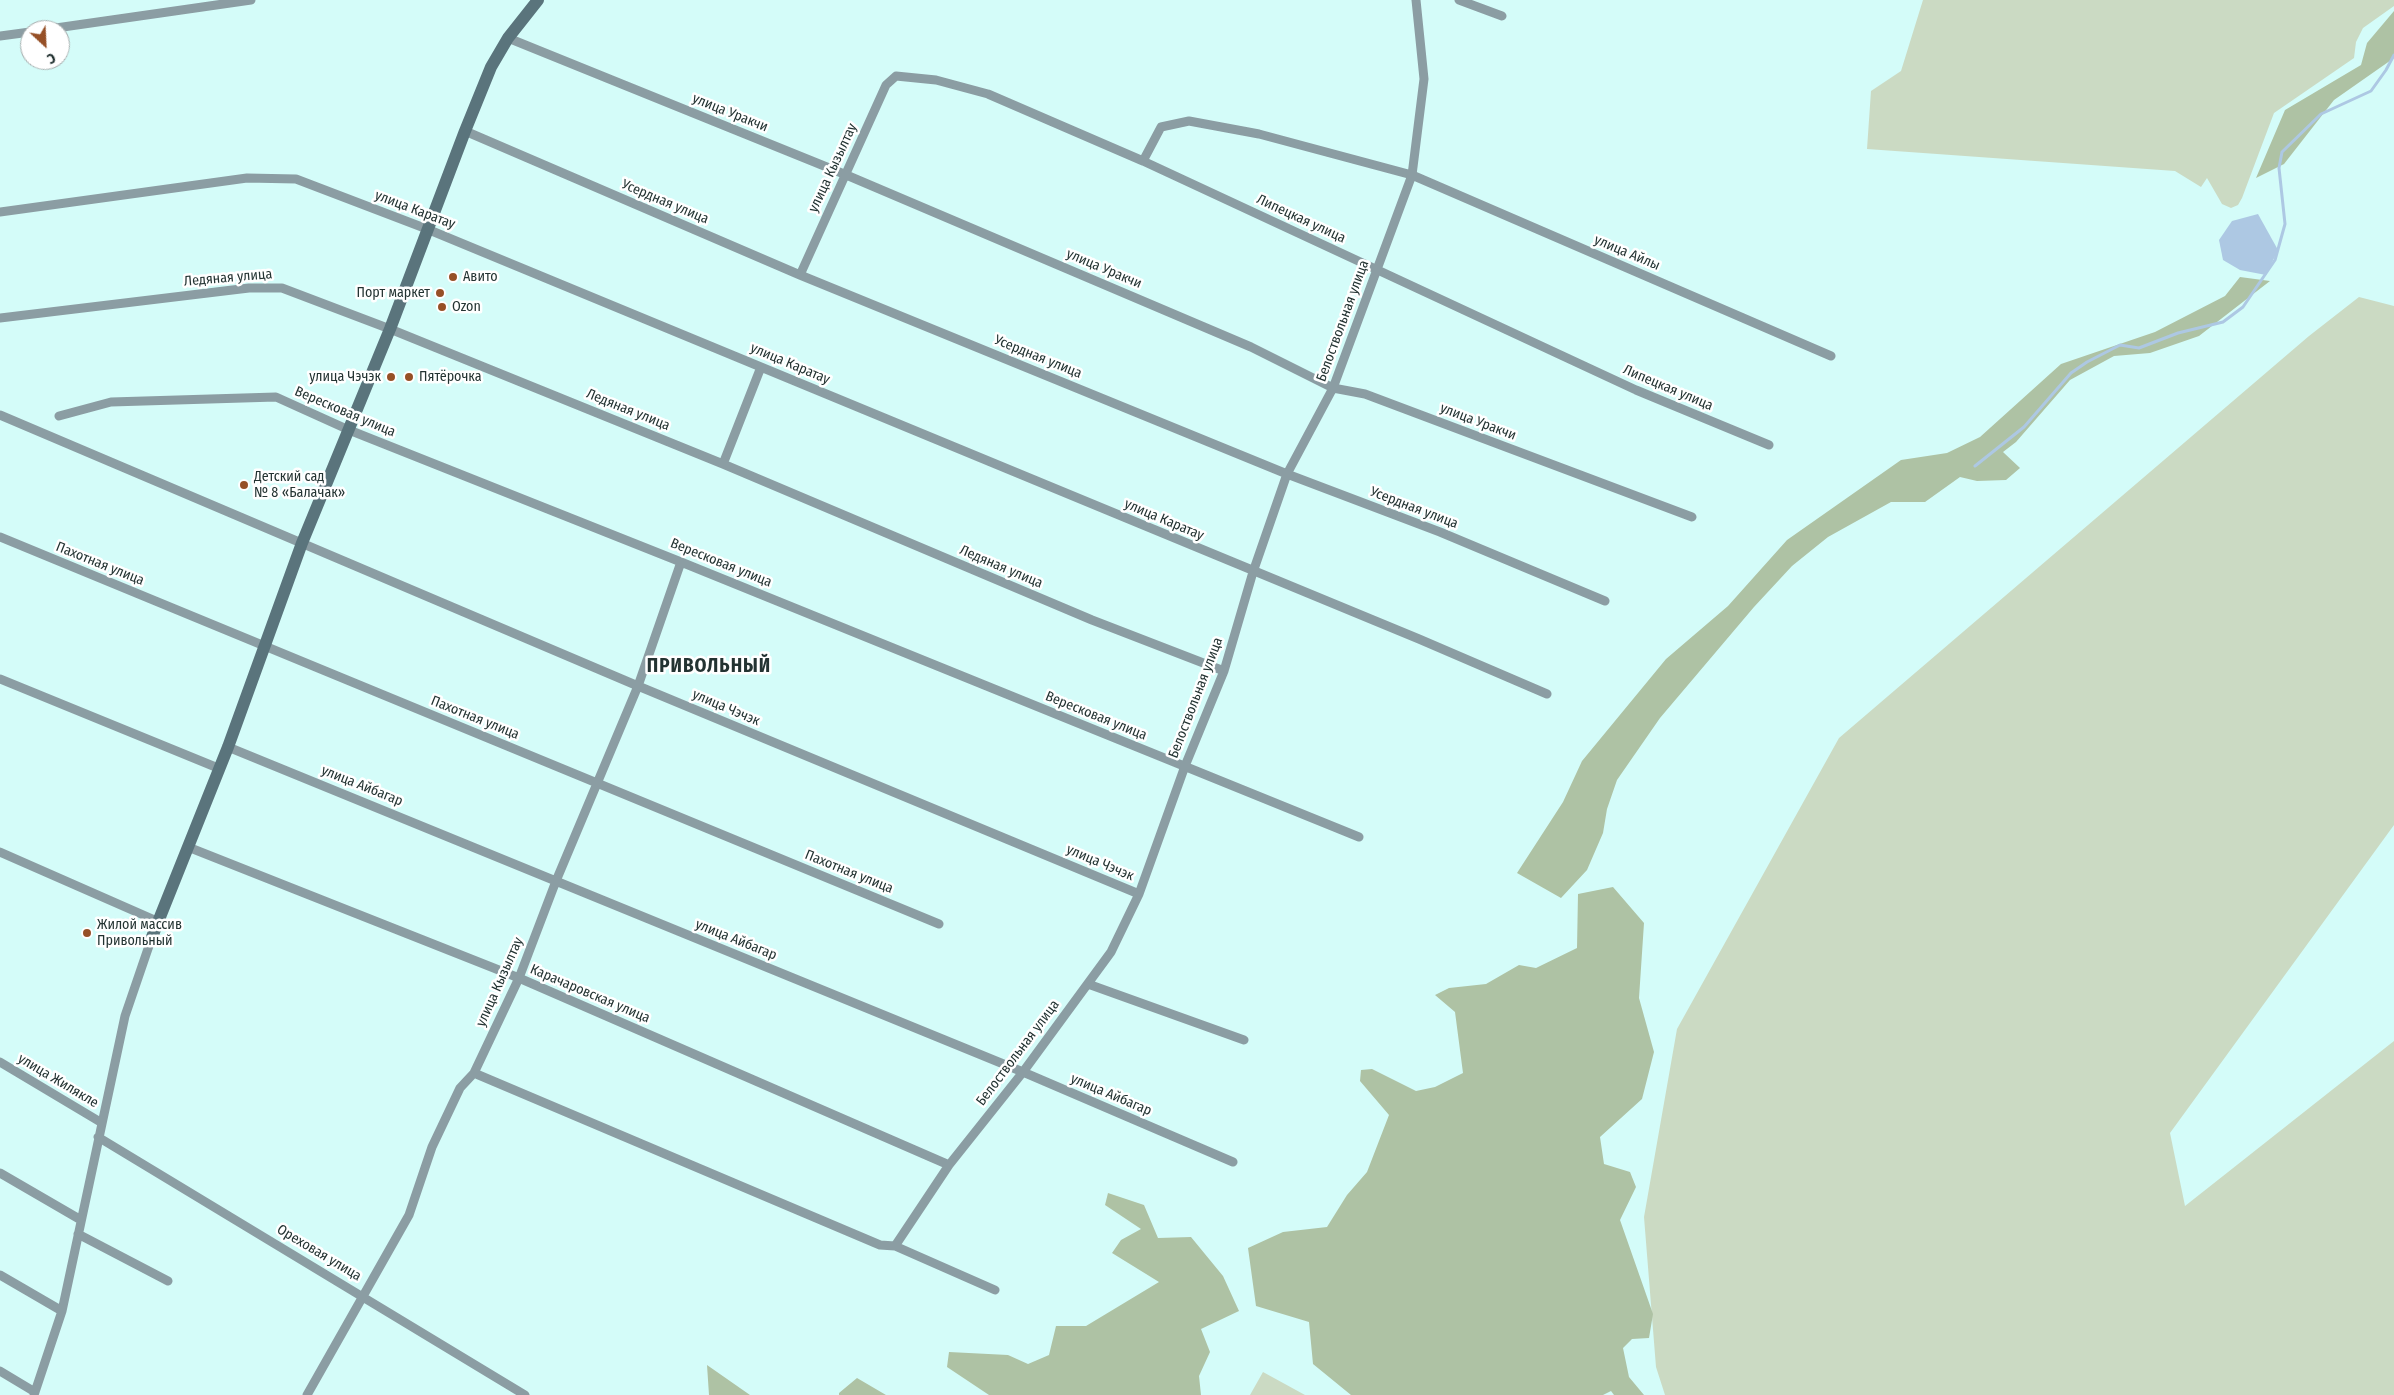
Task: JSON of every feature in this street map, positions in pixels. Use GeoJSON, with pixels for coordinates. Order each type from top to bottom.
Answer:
{"type":"FeatureCollection","features":[{"type":"Feature","properties":{"kind":"street"},"geometry":{"type":"LineString","coordinates":[[70,26],[218,2],[251,0]]}},
{"type":"Feature","properties":{"kind":"street"},"geometry":{"type":"LineString","coordinates":[[0,1371],[34,1394],[62,1312],[125,1016],[157,921],[228,746],[302,543],[390,329],[491,67],[508,38],[538,0]]}},
{"type":"Feature","properties":{"kind":"street","name":"Белоствольная улица"},"geometry":{"type":"LineString","coordinates":[[895,1246],[950,1165],[1111,952],[1139,894],[1185,766],[1224,671],[1253,572],[1287,474],[1333,388],[1412,175],[1424,79],[1416,0]]}},
{"type":"Feature","properties":{"kind":"street"},"geometry":{"type":"LineString","coordinates":[[1459,0],[1502,16]]}},
{"type":"Feature","properties":{"kind":"street"},"geometry":{"type":"LineString","coordinates":[[0,36],[20,33]]}},
{"type":"Feature","properties":{"kind":"street","name":"улица Уракчи"},"geometry":{"type":"LineString","coordinates":[[508,38],[844,174],[1251,347],[1333,388],[1366,394],[1692,517]]}},
{"type":"Feature","properties":{"kind":"street","name":"улица Кызылтау"},"geometry":{"type":"LineString","coordinates":[[800,275],[844,174],[886,85],[896,76]]}},
{"type":"Feature","properties":{"kind":"street","name":"Липецкая улица"},"geometry":{"type":"LineString","coordinates":[[896,76],[936,80],[988,94],[1143,161],[1636,390],[1769,445]]}},
{"type":"Feature","properties":{"kind":"street","name":"улица Айлы"},"geometry":{"type":"LineString","coordinates":[[1143,161],[1161,127],[1189,121],[1259,134],[1412,175],[1831,356]]}},
{"type":"Feature","properties":{"kind":"street","name":"Усердная улица"},"geometry":{"type":"LineString","coordinates":[[465,131],[800,275],[1287,474],[1440,532],[1605,601]]}},
{"type":"Feature","properties":{"kind":"street","name":"улица Каратау"},"geometry":{"type":"LineString","coordinates":[[0,212],[247,178],[296,179],[427,229],[1547,694]]}},
{"type":"Feature","properties":{"kind":"street","name":"Ледяная улица"},"geometry":{"type":"LineString","coordinates":[[0,318],[249,288],[282,288],[390,329],[723,464],[1092,620],[1224,671]]}},
{"type":"Feature","properties":{"kind":"street"},"geometry":{"type":"LineString","coordinates":[[723,464],[761,367]]}},
{"type":"Feature","properties":{"kind":"street","name":"Вересковая улица"},"geometry":{"type":"LineString","coordinates":[[59,416],[111,402],[276,397],[348,430],[681,562],[1358,837]]}},
{"type":"Feature","properties":{"kind":"street","name":"улица Чэчэк"},"geometry":{"type":"LineString","coordinates":[[0,414],[638,686],[1139,894]]}},
{"type":"Feature","properties":{"kind":"street","name":"Пахотная улица"},"geometry":{"type":"LineString","coordinates":[[0,537],[940,924]]}},
{"type":"Feature","properties":{"kind":"street","name":"улица Кызылтау"},"geometry":{"type":"LineString","coordinates":[[308,1395],[408,1215],[432,1147],[460,1088],[474,1072],[519,978],[556,881],[638,686],[681,562]]}},
{"type":"Feature","properties":{"kind":"street"},"geometry":{"type":"LineString","coordinates":[[0,679],[218,768]]}},
{"type":"Feature","properties":{"kind":"street","name":"улица Айбагар"},"geometry":{"type":"LineString","coordinates":[[228,746],[1022,1072],[1233,1162]]}},
{"type":"Feature","properties":{"kind":"street","name":"Карачаровская улица"},"geometry":{"type":"LineString","coordinates":[[188,847],[519,978],[950,1165]]}},
{"type":"Feature","properties":{"kind":"street"},"geometry":{"type":"LineString","coordinates":[[0,852],[157,921]]}},
{"type":"Feature","properties":{"kind":"street"},"geometry":{"type":"LineString","coordinates":[[1088,984],[1244,1040]]}},
{"type":"Feature","properties":{"kind":"street","name":"улица Жилякле"},"geometry":{"type":"LineString","coordinates":[[0,1062],[102,1123]]}},
{"type":"Feature","properties":{"kind":"street"},"geometry":{"type":"LineString","coordinates":[[474,1072],[880,1245],[895,1246],[995,1290]]}},
{"type":"Feature","properties":{"kind":"street","name":"Ореховая улица"},"geometry":{"type":"LineString","coordinates":[[98,1137],[364,1295],[525,1395]]}},
{"type":"Feature","properties":{"kind":"street"},"geometry":{"type":"LineString","coordinates":[[0,1173],[81,1220]]}},
{"type":"Feature","properties":{"kind":"street"},"geometry":{"type":"LineString","coordinates":[[78,1234],[168,1281]]}},
{"type":"Feature","properties":{"kind":"street"},"geometry":{"type":"LineString","coordinates":[[0,1275],[62,1312]]}},
{"type":"Feature","properties":{"kind":"green space"},"geometry":{"type":"Polygon","coordinates":[[[1923,0],[2394,0],[2394,6],[2363,28],[2356,42],[2354,58],[2274,113],[2242,198],[2238,205],[2231,208],[2222,204],[2207,178],[2201,187],[2175,171],[1867,149],[1871,91],[1901,71],[1923,0]]]}},
{"type":"Feature","properties":{"kind":"green space"},"geometry":{"type":"Polygon","coordinates":[[[2394,11],[2394,58],[2334,100],[2284,164],[2256,178],[2285,110],[2361,65],[2367,43],[2394,11]]]}},
{"type":"Feature","properties":{"kind":"green space"},"geometry":{"type":"Polygon","coordinates":[[[2240,277],[2270,281],[2199,336],[2150,353],[2114,356],[2070,380],[2016,442],[2003,452],[2020,468],[2006,480],[1977,481],[1960,477],[1925,502],[1891,502],[1828,537],[1792,566],[1754,607],[1660,718],[1617,780],[1607,809],[1603,833],[1587,870],[1561,898],[1517,873],[1563,802],[1582,761],[1666,659],[1728,606],[1787,540],[1901,460],[1947,453],[1980,437],[2061,364],[2155,332],[2225,296],[2240,277]]]}},
{"type":"Feature","properties":{"kind":"green space"},"geometry":{"type":"Polygon","coordinates":[[[2359,297],[2394,306],[2394,825],[2170,1133],[2185,1206],[2394,1041],[2394,1395],[1665,1395],[1656,1367],[1644,1217],[1677,1029],[1839,738],[2309,336],[2359,297]]]}},
{"type":"Feature","properties":{"kind":"green space"},"geometry":{"type":"Polygon","coordinates":[[[1613,887],[1644,923],[1639,998],[1654,1052],[1642,1099],[1600,1137],[1604,1164],[1630,1172],[1636,1187],[1620,1220],[1653,1314],[1649,1338],[1632,1339],[1623,1348],[1629,1377],[1644,1395],[1614,1395],[1611,1391],[1603,1395],[1351,1395],[1313,1364],[1309,1322],[1256,1306],[1248,1248],[1283,1232],[1327,1227],[1347,1195],[1367,1172],[1389,1115],[1360,1081],[1361,1070],[1372,1069],[1416,1091],[1435,1087],[1463,1073],[1455,1012],[1435,995],[1449,988],[1486,984],[1519,965],[1536,968],[1577,948],[1578,894],[1613,887]]]}},
{"type":"Feature","properties":{"kind":"green space"},"geometry":{"type":"Polygon","coordinates":[[[1108,1193],[1144,1205],[1158,1238],[1191,1237],[1223,1276],[1239,1311],[1201,1329],[1210,1352],[1199,1376],[1201,1395],[989,1395],[947,1367],[949,1352],[1008,1355],[1028,1364],[1049,1355],[1056,1326],[1086,1326],[1159,1282],[1112,1253],[1121,1240],[1141,1229],[1105,1205],[1108,1193]]]}},
{"type":"Feature","properties":{"kind":"green space"},"geometry":{"type":"Polygon","coordinates":[[[707,1365],[750,1395],[709,1395],[707,1365]]]}},
{"type":"Feature","properties":{"kind":"green space"},"geometry":{"type":"Polygon","coordinates":[[[1263,1372],[1305,1395],[1250,1395],[1263,1372]]]}},
{"type":"Feature","properties":{"kind":"green space"},"geometry":{"type":"Polygon","coordinates":[[[857,1378],[886,1395],[839,1395],[857,1378]]]}},
{"type":"Feature","properties":{"kind":"water"},"geometry":{"type":"Polygon","coordinates":[[[2258,214],[2278,250],[2266,275],[2240,270],[2223,260],[2219,240],[2232,221],[2258,214]]]}},
{"type":"Feature","properties":{"kind":"waterway"},"geometry":{"type":"LineString","coordinates":[[1975,466],[2024,427],[2071,373],[2087,362],[2120,345],[2139,348],[2178,333],[2223,322],[2243,307],[2275,260],[2285,224],[2279,168],[2282,152],[2321,114],[2371,91],[2394,55]]}},
{"type":"Feature","properties":{"kind":"place","name":"Авито"},"geometry":{"type":"Point","coordinates":[453,277]}},
{"type":"Feature","properties":{"kind":"place","name":"Порт маркет"},"geometry":{"type":"Point","coordinates":[440,293]}},
{"type":"Feature","properties":{"kind":"place","name":"Ozon"},"geometry":{"type":"Point","coordinates":[442,307]}},
{"type":"Feature","properties":{"kind":"place","name":"улица Чэчэк"},"geometry":{"type":"Point","coordinates":[391,377]}},
{"type":"Feature","properties":{"kind":"place","name":"Пятёрочка"},"geometry":{"type":"Point","coordinates":[409,377]}},
{"type":"Feature","properties":{"kind":"place","name":"Детский сад № 8 «Балачак»"},"geometry":{"type":"Point","coordinates":[244,485]}},
{"type":"Feature","properties":{"kind":"place","name":"Жилой массив Привольный"},"geometry":{"type":"Point","coordinates":[87,933]}},
{"type":"Feature","properties":{"kind":"district","name":"ПРИВОЛЬНЫЙ"},"geometry":{"type":"Point","coordinates":[709,667]}}]}
